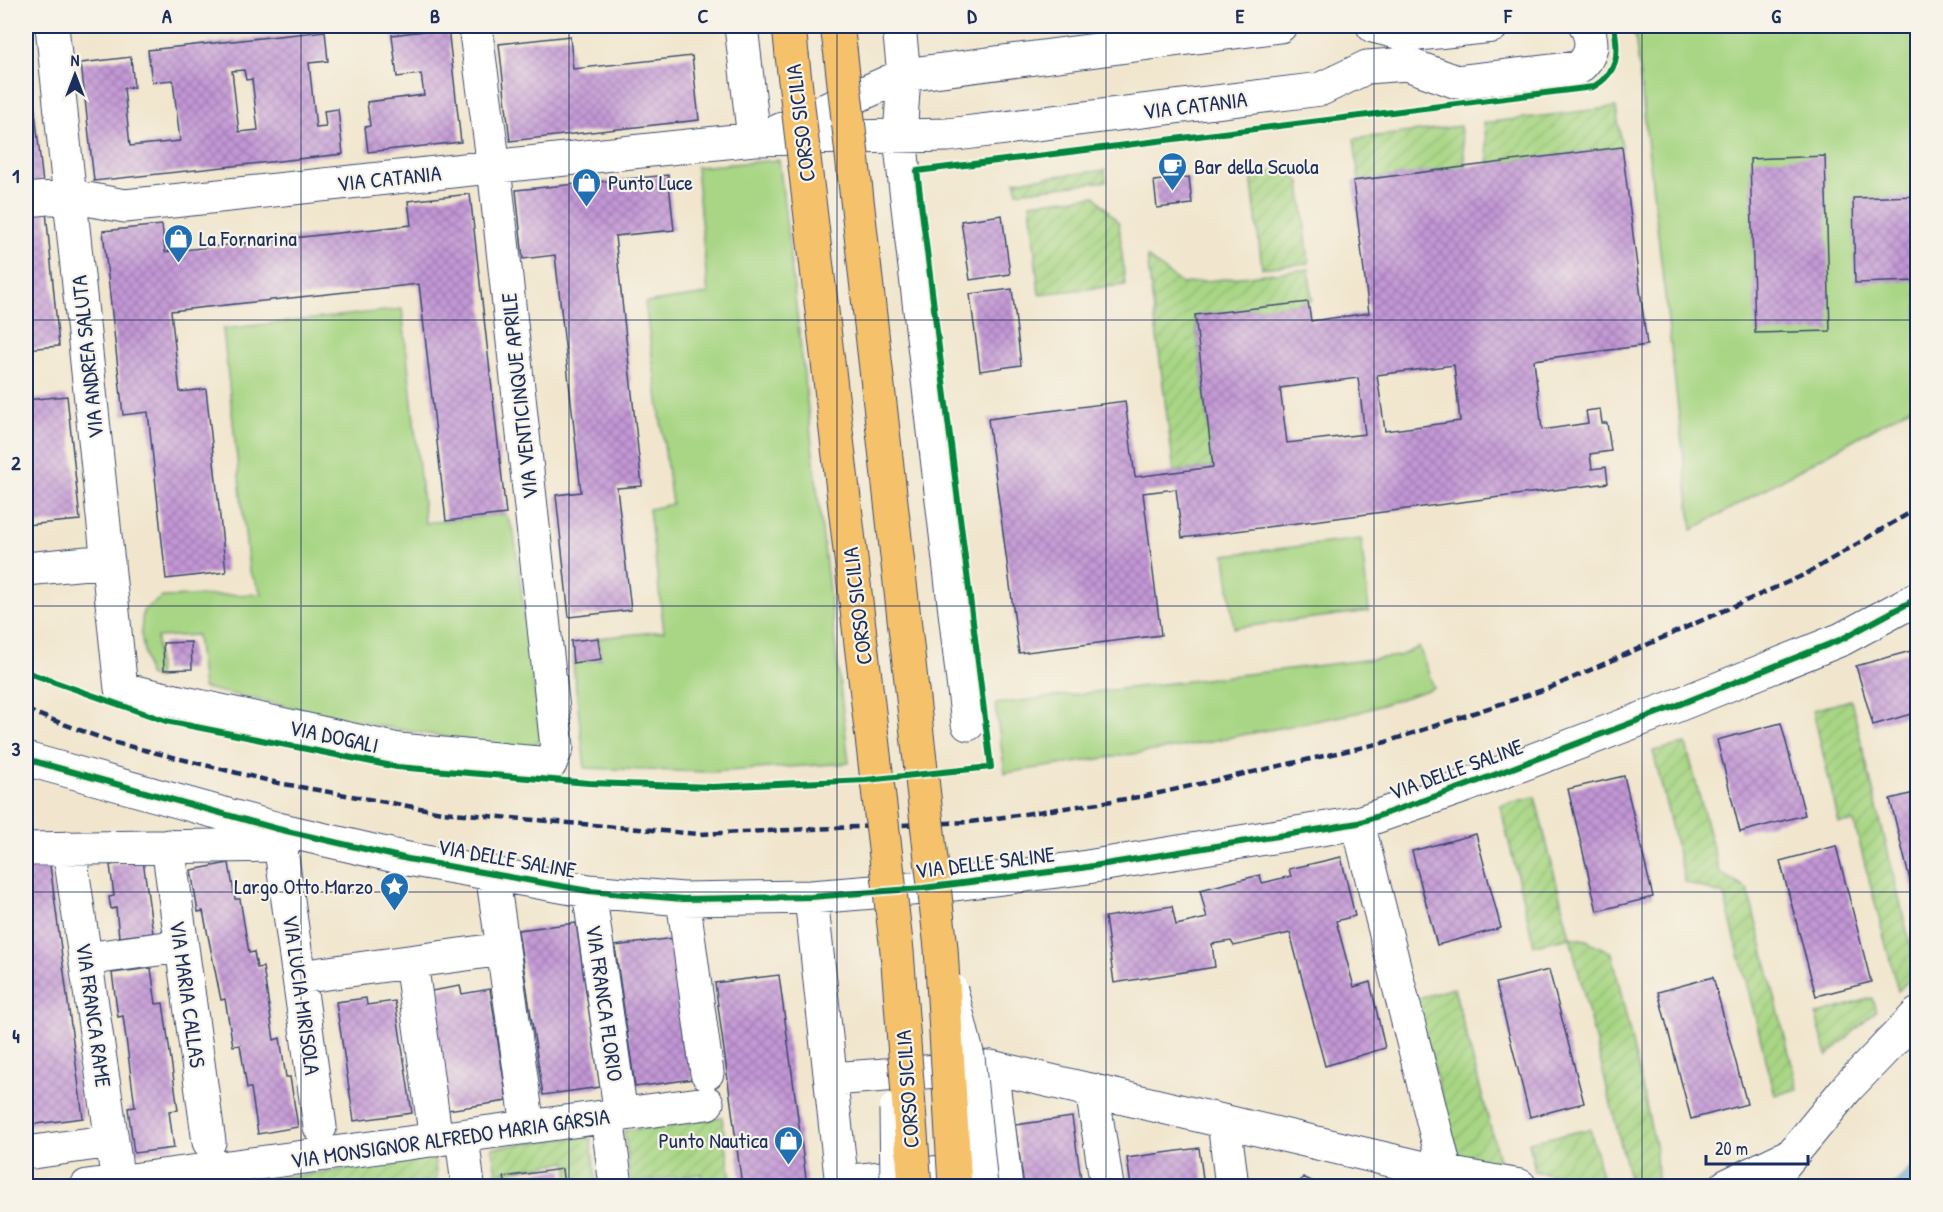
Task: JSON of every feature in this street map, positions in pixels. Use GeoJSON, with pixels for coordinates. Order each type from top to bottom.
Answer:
{"type":"FeatureCollection","features":[{"type":"Feature","properties":{"kind":"main road","name":"CORSO SICILIA"},"geometry":{"type":"LineString","coordinates":[[838,37],[940,948],[955,1186]]}},
{"type":"Feature","properties":{"kind":"main road","name":"CORSO SICILIA"},"geometry":{"type":"LineString","coordinates":[[791,40],[897,951],[915,1186]]}},
{"type":"Feature","properties":{"kind":"street","name":"VIA ANDREA SALUTA"},"geometry":{"type":"LineString","coordinates":[[52,26],[121,689]]}},
{"type":"Feature","properties":{"kind":"street","name":"VIA VENTICINQUE APRILE"},"geometry":{"type":"LineString","coordinates":[[475,26],[494,167],[557,747],[550,765]]}},
{"type":"Feature","properties":{"kind":"street"},"geometry":{"type":"LineString","coordinates":[[741,26],[754,139]]}},
{"type":"Feature","properties":{"kind":"street"},"geometry":{"type":"LineString","coordinates":[[899,26],[904,75],[900,138],[968,724]]}},
{"type":"Feature","properties":{"kind":"street","name":"VIA CATANIA"},"geometry":{"type":"LineString","coordinates":[[754,139],[786,128],[904,75],[1280,26]]}},
{"type":"Feature","properties":{"kind":"street"},"geometry":{"type":"LineString","coordinates":[[1362,26],[1367,67]]}},
{"type":"Feature","properties":{"kind":"street"},"geometry":{"type":"LineString","coordinates":[[1373,26],[1409,35],[1492,26]]}},
{"type":"Feature","properties":{"kind":"street","name":"VIA CATANIA"},"geometry":{"type":"LineString","coordinates":[[26,200],[70,196],[125,206],[754,139],[900,138],[948,135],[1321,89],[1367,67],[1407,64],[1457,82],[1578,68],[1590,55],[1592,39],[1586,26]]}},
{"type":"Feature","properties":{"kind":"street"},"geometry":{"type":"LineString","coordinates":[[26,569],[108,561]]}},
{"type":"Feature","properties":{"kind":"street","name":"VIA DELLE SALINE"},"geometry":{"type":"LineString","coordinates":[[26,759],[280,837],[589,891],[683,899],[811,897],[923,888],[1081,868],[1358,823],[1465,786],[1673,707],[1842,639],[1917,598]]}},
{"type":"Feature","properties":{"kind":"street","name":"VIA DOGALI"},"geometry":{"type":"LineString","coordinates":[[121,689],[399,750],[550,765]]}},
{"type":"Feature","properties":{"kind":"street"},"geometry":{"type":"LineString","coordinates":[[1358,823],[1446,1173]]}},
{"type":"Feature","properties":{"kind":"street"},"geometry":{"type":"LineString","coordinates":[[26,849],[168,846],[280,837]]}},
{"type":"Feature","properties":{"kind":"street","name":"VIA LUCIA MIRISOLA"},"geometry":{"type":"LineString","coordinates":[[280,837],[320,1126]]}},
{"type":"Feature","properties":{"kind":"street","name":"VIA MARIA CALLAS"},"geometry":{"type":"LineString","coordinates":[[168,846],[181,946],[202,1167]]}},
{"type":"Feature","properties":{"kind":"street","name":"VIA FRANCA RAME"},"geometry":{"type":"LineString","coordinates":[[69,848],[112,1141],[103,1184]]}},
{"type":"Feature","properties":{"kind":"street"},"geometry":{"type":"LineString","coordinates":[[492,873],[528,1127]]}},
{"type":"Feature","properties":{"kind":"street","name":"VIA FRANCA FLORIO"},"geometry":{"type":"LineString","coordinates":[[589,891],[614,1115],[616,1186]]}},
{"type":"Feature","properties":{"kind":"street"},"geometry":{"type":"LineString","coordinates":[[811,897],[842,1184],[997,1180]]}},
{"type":"Feature","properties":{"kind":"street","name":"VIA MONSIGNOR ALFREDO MARIA GARSIA"},"geometry":{"type":"LineString","coordinates":[[103,1184],[202,1167],[449,1138],[614,1115],[707,1088],[683,899]]}},
{"type":"Feature","properties":{"kind":"street"},"geometry":{"type":"LineString","coordinates":[[85,959],[181,946]]}},
{"type":"Feature","properties":{"kind":"street"},"geometry":{"type":"LineString","coordinates":[[940,948],[997,1180]]}},
{"type":"Feature","properties":{"kind":"street"},"geometry":{"type":"LineString","coordinates":[[299,977],[503,949]]}},
{"type":"Feature","properties":{"kind":"street"},"geometry":{"type":"LineString","coordinates":[[897,951],[897,1186]]}},
{"type":"Feature","properties":{"kind":"street"},"geometry":{"type":"LineString","coordinates":[[411,962],[416,995],[449,1138],[468,1186]]}},
{"type":"Feature","properties":{"kind":"street"},"geometry":{"type":"LineString","coordinates":[[1766,1186],[1847,1088],[1917,1014]]}},
{"type":"Feature","properties":{"kind":"street"},"geometry":{"type":"LineString","coordinates":[[991,1067],[997,1180]]}},
{"type":"Feature","properties":{"kind":"street"},"geometry":{"type":"LineString","coordinates":[[832,1079],[991,1067],[1446,1173],[1520,1186]]}},
{"type":"Feature","properties":{"kind":"street"},"geometry":{"type":"LineString","coordinates":[[1092,1090],[1107,1186]]}},
{"type":"Feature","properties":{"kind":"street"},"geometry":{"type":"LineString","coordinates":[[1224,1122],[1232,1186]]}},
{"type":"Feature","properties":{"kind":"street"},"geometry":{"type":"LineString","coordinates":[[26,1153],[112,1141]]}},
{"type":"Feature","properties":{"kind":"street"},"geometry":{"type":"LineString","coordinates":[[1726,1186],[1789,1156]]}},
{"type":"Feature","properties":{"kind":"green space"},"geometry":{"type":"Polygon","coordinates":[[[1634,26],[1917,26],[1917,404],[1692,530],[1634,26]]]}},
{"type":"Feature","properties":{"kind":"green space"},"geometry":{"type":"Polygon","coordinates":[[[1616,107],[1622,147],[1489,164],[1484,123],[1616,107]]]}},
{"type":"Feature","properties":{"kind":"green space"},"geometry":{"type":"Polygon","coordinates":[[[1460,126],[1466,167],[1359,181],[1354,139],[1460,126]]]}},
{"type":"Feature","properties":{"kind":"green space"},"geometry":{"type":"Polygon","coordinates":[[[779,160],[849,763],[711,772],[585,768],[573,663],[601,659],[598,638],[664,631],[649,509],[672,504],[645,303],[708,294],[696,167],[779,160]]]}},
{"type":"Feature","properties":{"kind":"green space"},"geometry":{"type":"Polygon","coordinates":[[[1105,170],[1106,181],[1017,192],[1015,181],[1105,170]]]}},
{"type":"Feature","properties":{"kind":"green space"},"geometry":{"type":"Polygon","coordinates":[[[1286,170],[1300,182],[1309,263],[1262,268],[1251,175],[1286,170]]]}},
{"type":"Feature","properties":{"kind":"green space"},"geometry":{"type":"Polygon","coordinates":[[[1095,196],[1119,223],[1125,285],[1039,294],[1030,203],[1095,196]]]}},
{"type":"Feature","properties":{"kind":"green space"},"geometry":{"type":"Polygon","coordinates":[[[1147,257],[1182,284],[1309,269],[1312,300],[1308,302],[1195,316],[1213,467],[1174,472],[1147,257]]]}},
{"type":"Feature","properties":{"kind":"green space"},"geometry":{"type":"Polygon","coordinates":[[[402,309],[425,523],[506,514],[514,533],[541,741],[522,749],[384,727],[203,688],[197,635],[157,637],[158,679],[148,675],[141,633],[143,611],[162,597],[262,594],[249,570],[223,329],[402,309]]]}},
{"type":"Feature","properties":{"kind":"green space"},"geometry":{"type":"Polygon","coordinates":[[[1361,539],[1369,611],[1234,628],[1225,555],[1361,539]]]}},
{"type":"Feature","properties":{"kind":"green space"},"geometry":{"type":"Polygon","coordinates":[[[1419,647],[1434,688],[1357,713],[1180,747],[1005,773],[995,704],[1399,656],[1419,647]]]}},
{"type":"Feature","properties":{"kind":"green space"},"geometry":{"type":"Polygon","coordinates":[[[1851,700],[1917,972],[1898,991],[1854,822],[1839,823],[1813,710],[1851,700]]]}},
{"type":"Feature","properties":{"kind":"green space"},"geometry":{"type":"Polygon","coordinates":[[[1686,744],[1719,872],[1748,890],[1798,1089],[1775,1095],[1724,895],[1685,882],[1653,751],[1686,744]]]}},
{"type":"Feature","properties":{"kind":"green space"},"geometry":{"type":"Polygon","coordinates":[[[1535,797],[1570,937],[1534,945],[1500,805],[1535,797]]]}},
{"type":"Feature","properties":{"kind":"green space"},"geometry":{"type":"Polygon","coordinates":[[[1570,937],[1586,940],[1612,953],[1656,1149],[1657,1184],[1631,1186],[1570,937]]]}},
{"type":"Feature","properties":{"kind":"green space"},"geometry":{"type":"Polygon","coordinates":[[[1454,988],[1500,1164],[1458,1156],[1415,999],[1454,988]]]}},
{"type":"Feature","properties":{"kind":"green space"},"geometry":{"type":"Polygon","coordinates":[[[1872,998],[1876,1011],[1827,1056],[1816,1015],[1872,998]]]}},
{"type":"Feature","properties":{"kind":"green space"},"geometry":{"type":"Polygon","coordinates":[[[722,1117],[732,1186],[703,1186],[701,1174],[631,1183],[624,1131],[722,1117]]]}},
{"type":"Feature","properties":{"kind":"green space"},"geometry":{"type":"Polygon","coordinates":[[[1590,1129],[1604,1184],[1535,1171],[1529,1142],[1590,1129]]]}},
{"type":"Feature","properties":{"kind":"green space"},"geometry":{"type":"Polygon","coordinates":[[[590,1135],[597,1186],[570,1186],[567,1162],[496,1173],[492,1148],[590,1135]]]}},
{"type":"Feature","properties":{"kind":"green space"},"geometry":{"type":"Polygon","coordinates":[[[434,1157],[437,1180],[390,1186],[229,1185],[434,1157]]]}},
{"type":"Feature","properties":{"kind":"water"},"geometry":{"type":"Polygon","coordinates":[[[1917,1162],[1917,1186],[1892,1186],[1917,1162]]]}},
{"type":"Feature","properties":{"kind":"building"},"geometry":{"type":"Polygon","coordinates":[[[927,26],[986,26],[986,27],[928,34],[927,26]]]}},
{"type":"Feature","properties":{"kind":"building"},"geometry":{"type":"Polygon","coordinates":[[[448,28],[461,142],[368,152],[365,127],[370,126],[367,102],[424,95],[421,74],[397,77],[392,35],[448,28]]]}},
{"type":"Feature","properties":{"kind":"building"},"geometry":{"type":"Polygon","coordinates":[[[26,31],[43,184],[26,186],[26,31]]]}},
{"type":"Feature","properties":{"kind":"building"},"geometry":{"type":"Polygon","coordinates":[[[325,31],[328,61],[309,63],[316,128],[326,127],[324,111],[338,109],[343,154],[94,181],[81,63],[131,57],[134,87],[124,88],[130,146],[180,141],[173,80],[152,82],[148,50],[325,31]],[[244,70],[232,71],[239,132],[258,130],[252,79],[246,80],[244,70]]]}},
{"type":"Feature","properties":{"kind":"building"},"geometry":{"type":"Polygon","coordinates":[[[570,36],[573,69],[692,56],[699,120],[510,141],[499,44],[570,36]]]}},
{"type":"Feature","properties":{"kind":"building"},"geometry":{"type":"Polygon","coordinates":[[[1622,147],[1647,345],[1534,360],[1542,430],[1588,423],[1586,411],[1600,409],[1602,423],[1607,423],[1611,451],[1590,454],[1592,469],[1606,467],[1608,483],[1182,538],[1176,489],[1143,493],[1161,635],[1019,653],[988,419],[1125,401],[1135,477],[1213,467],[1195,315],[1308,302],[1311,321],[1369,313],[1353,181],[1622,147]],[[1454,365],[1377,375],[1385,431],[1460,421],[1454,365]],[[1358,378],[1280,388],[1287,443],[1365,434],[1358,378]]]}},
{"type":"Feature","properties":{"kind":"building"},"geometry":{"type":"Polygon","coordinates":[[[1825,156],[1830,331],[1755,333],[1750,159],[1825,156]]]}},
{"type":"Feature","properties":{"kind":"building"},"geometry":{"type":"Polygon","coordinates":[[[668,175],[674,230],[615,236],[642,486],[617,488],[631,610],[569,617],[556,495],[581,492],[555,255],[523,259],[516,190],[668,175]]]}},
{"type":"Feature","properties":{"kind":"building","name":"Bar della Scuola"},"geometry":{"type":"Polygon","coordinates":[[[1189,177],[1192,204],[1157,208],[1154,181],[1189,177]]]}},
{"type":"Feature","properties":{"kind":"building"},"geometry":{"type":"Polygon","coordinates":[[[470,194],[506,514],[446,521],[419,284],[171,311],[180,392],[206,389],[226,572],[166,579],[148,412],[123,415],[103,231],[162,225],[165,252],[411,225],[408,201],[470,194]]]}},
{"type":"Feature","properties":{"kind":"building"},"geometry":{"type":"Polygon","coordinates":[[[1918,196],[1918,281],[1855,283],[1853,198],[1918,196]]]}},
{"type":"Feature","properties":{"kind":"building"},"geometry":{"type":"Polygon","coordinates":[[[46,211],[59,346],[26,349],[26,292],[33,291],[32,268],[26,268],[26,214],[46,211]]]}},
{"type":"Feature","properties":{"kind":"building"},"geometry":{"type":"Polygon","coordinates":[[[1002,215],[1010,274],[970,280],[961,221],[1002,215]]]}},
{"type":"Feature","properties":{"kind":"building"},"geometry":{"type":"Polygon","coordinates":[[[1012,289],[1021,365],[980,371],[970,294],[1012,289]]]}},
{"type":"Feature","properties":{"kind":"building"},"geometry":{"type":"Polygon","coordinates":[[[67,396],[80,520],[26,525],[26,400],[67,396]]]}},
{"type":"Feature","properties":{"kind":"building"},"geometry":{"type":"Polygon","coordinates":[[[26,614],[33,618],[26,634],[26,614]]]}},
{"type":"Feature","properties":{"kind":"building"},"geometry":{"type":"Polygon","coordinates":[[[598,638],[601,659],[573,663],[571,641],[598,638]]]}},
{"type":"Feature","properties":{"kind":"building"},"geometry":{"type":"Polygon","coordinates":[[[191,642],[192,669],[164,670],[163,643],[191,642]]]}},
{"type":"Feature","properties":{"kind":"building"},"geometry":{"type":"Polygon","coordinates":[[[1918,649],[1918,712],[1873,725],[1856,666],[1918,649]]]}},
{"type":"Feature","properties":{"kind":"building"},"geometry":{"type":"Polygon","coordinates":[[[1781,723],[1805,815],[1740,832],[1717,740],[1781,723]]]}},
{"type":"Feature","properties":{"kind":"building"},"geometry":{"type":"Polygon","coordinates":[[[1624,776],[1653,897],[1597,911],[1568,789],[1624,776]]]}},
{"type":"Feature","properties":{"kind":"building"},"geometry":{"type":"Polygon","coordinates":[[[1918,792],[1918,909],[1917,909],[1890,799],[1918,792]]]}},
{"type":"Feature","properties":{"kind":"building"},"geometry":{"type":"Polygon","coordinates":[[[1476,834],[1501,928],[1437,945],[1412,851],[1476,834]]]}},
{"type":"Feature","properties":{"kind":"building"},"geometry":{"type":"Polygon","coordinates":[[[1836,846],[1871,982],[1816,996],[1780,861],[1836,846]]]}},
{"type":"Feature","properties":{"kind":"building"},"geometry":{"type":"Polygon","coordinates":[[[49,857],[83,1118],[28,1125],[26,860],[49,857]]]}},
{"type":"Feature","properties":{"kind":"building"},"geometry":{"type":"Polygon","coordinates":[[[1341,857],[1355,916],[1336,921],[1354,987],[1370,982],[1385,1048],[1325,1066],[1290,933],[1234,946],[1231,941],[1212,944],[1215,967],[1114,983],[1105,917],[1172,906],[1176,925],[1207,918],[1200,890],[1260,875],[1262,883],[1291,876],[1289,869],[1341,857]]]}},
{"type":"Feature","properties":{"kind":"building"},"geometry":{"type":"Polygon","coordinates":[[[143,860],[153,933],[119,937],[116,908],[111,909],[109,897],[114,896],[110,865],[143,860]]]}},
{"type":"Feature","properties":{"kind":"building"},"geometry":{"type":"Polygon","coordinates":[[[229,863],[235,899],[240,899],[249,953],[254,952],[257,968],[263,967],[274,1040],[280,1038],[286,1077],[290,1077],[298,1127],[258,1134],[251,1088],[247,1088],[240,1045],[233,1046],[225,999],[221,1000],[203,911],[198,912],[191,870],[229,863]]]}},
{"type":"Feature","properties":{"kind":"building"},"geometry":{"type":"Polygon","coordinates":[[[576,923],[600,1087],[543,1095],[518,930],[576,923]]]}},
{"type":"Feature","properties":{"kind":"building"},"geometry":{"type":"Polygon","coordinates":[[[674,938],[693,1079],[635,1087],[615,946],[674,938]]]}},
{"type":"Feature","properties":{"kind":"building"},"geometry":{"type":"Polygon","coordinates":[[[151,968],[156,1004],[163,1003],[178,1110],[169,1111],[174,1148],[134,1153],[128,1108],[135,1107],[123,1016],[118,1017],[112,973],[151,968]]]}},
{"type":"Feature","properties":{"kind":"building"},"geometry":{"type":"Polygon","coordinates":[[[1549,970],[1584,1103],[1530,1117],[1496,983],[1549,970]]]}},
{"type":"Feature","properties":{"kind":"building"},"geometry":{"type":"Polygon","coordinates":[[[779,975],[807,1186],[742,1186],[715,983],[779,975]]]}},
{"type":"Feature","properties":{"kind":"building"},"geometry":{"type":"Polygon","coordinates":[[[1713,977],[1747,1104],[1691,1119],[1658,992],[1713,977]]]}},
{"type":"Feature","properties":{"kind":"building"},"geometry":{"type":"Polygon","coordinates":[[[460,986],[462,994],[490,989],[507,1101],[448,1110],[431,991],[460,986]]]}},
{"type":"Feature","properties":{"kind":"building"},"geometry":{"type":"Polygon","coordinates":[[[366,998],[367,1005],[395,1001],[412,1113],[354,1121],[336,1002],[366,998]]]}},
{"type":"Feature","properties":{"kind":"building"},"geometry":{"type":"Polygon","coordinates":[[[1072,1117],[1082,1186],[1024,1186],[1015,1125],[1072,1117]]]}},
{"type":"Feature","properties":{"kind":"building"},"geometry":{"type":"Polygon","coordinates":[[[1199,1148],[1204,1186],[1131,1186],[1127,1158],[1199,1148]]]}},
{"type":"Feature","properties":{"kind":"building"},"geometry":{"type":"Polygon","coordinates":[[[562,1169],[564,1186],[506,1186],[504,1177],[562,1169]]]}},
{"type":"Feature","properties":{"kind":"building"},"geometry":{"type":"Polygon","coordinates":[[[1303,1177],[1322,1186],[1298,1186],[1303,1177]]]}},
{"type":"Feature","properties":{"kind":"building"},"geometry":{"type":"Polygon","coordinates":[[[696,1182],[697,1186],[671,1186],[671,1185],[696,1182]]]}},
{"type":"Feature","properties":{"kind":"railway"},"geometry":{"type":"LineString","coordinates":[[26,710],[112,742],[278,783],[442,812],[698,834],[970,822],[1146,796],[1386,742],[1552,687],[1806,574],[1918,508]]}},
{"type":"Feature","properties":{"kind":"cycle path"},"geometry":{"type":"LineString","coordinates":[[26,672],[166,721],[397,767],[589,783],[713,787],[866,780],[991,767],[917,171],[1593,87],[1608,75],[1615,61],[1614,26]]}},
{"type":"Feature","properties":{"kind":"cycle path"},"geometry":{"type":"LineString","coordinates":[[26,759],[278,829],[408,859],[589,891],[683,899],[811,897],[923,888],[1081,868],[1358,823],[1465,786],[1673,707],[1842,639],[1918,598]]}},
{"type":"Feature","properties":{"kind":"place","name":"Bar della Scuola"},"geometry":{"type":"Point","coordinates":[1173,192]}},
{"type":"Feature","properties":{"kind":"place","name":"Punto Luce"},"geometry":{"type":"Point","coordinates":[587,208]}},
{"type":"Feature","properties":{"kind":"place","name":"La Fornarina"},"geometry":{"type":"Point","coordinates":[178,264]}},
{"type":"Feature","properties":{"kind":"place","name":"Largo Otto Marzo"},"geometry":{"type":"Point","coordinates":[394,912]}},
{"type":"Feature","properties":{"kind":"place","name":"Punto Nautica"},"geometry":{"type":"Point","coordinates":[789,1166]}}]}
